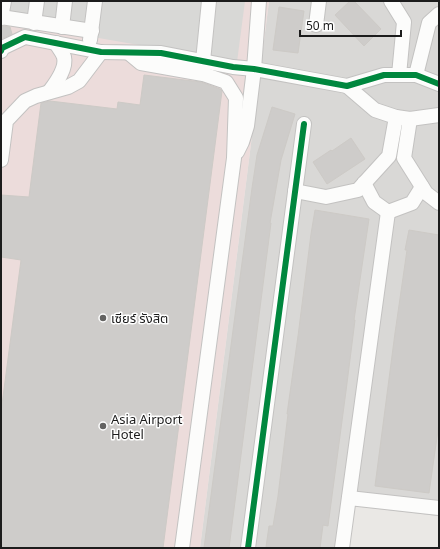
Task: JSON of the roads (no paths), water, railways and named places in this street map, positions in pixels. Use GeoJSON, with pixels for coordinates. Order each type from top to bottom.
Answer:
{"type":"FeatureCollection","features":[{"type":"Feature","properties":{"kind":"street"},"geometry":{"type":"LineString","coordinates":[[4,1],[1,18],[92,31]]}},
{"type":"Feature","properties":{"kind":"street"},"geometry":{"type":"LineString","coordinates":[[34,23],[37,1]]}},
{"type":"Feature","properties":{"kind":"street"},"geometry":{"type":"LineString","coordinates":[[62,27],[65,1]]}},
{"type":"Feature","properties":{"kind":"street"},"geometry":{"type":"LineString","coordinates":[[1,160],[6,121],[25,101],[36,96],[68,87],[79,81],[95,51],[92,31],[95,1]]}},
{"type":"Feature","properties":{"kind":"street"},"geometry":{"type":"LineString","coordinates":[[203,61],[209,1]]}},
{"type":"Feature","properties":{"kind":"street"},"geometry":{"type":"LineString","coordinates":[[234,158],[242,142],[247,126],[254,69],[259,1]]}},
{"type":"Feature","properties":{"kind":"street"},"geometry":{"type":"LineString","coordinates":[[316,25],[319,1]]}},
{"type":"Feature","properties":{"kind":"street"},"geometry":{"type":"LineString","coordinates":[[391,1],[404,22],[399,75]]}},
{"type":"Feature","properties":{"kind":"street"},"geometry":{"type":"LineString","coordinates":[[416,75],[428,23],[439,14]]}},
{"type":"Feature","properties":{"kind":"street"},"geometry":{"type":"LineString","coordinates":[[1,48],[25,37],[95,51],[161,53],[233,67],[254,69],[348,86],[384,74],[416,75],[439,84]]}},
{"type":"Feature","properties":{"kind":"street"},"geometry":{"type":"LineString","coordinates":[[49,92],[61,75],[63,66],[64,57],[56,43]]}},
{"type":"Feature","properties":{"kind":"street"},"geometry":{"type":"LineString","coordinates":[[129,53],[141,63],[161,68],[203,74],[226,82],[236,98],[234,158],[182,548]]}},
{"type":"Feature","properties":{"kind":"street"},"geometry":{"type":"LineString","coordinates":[[348,86],[375,110],[410,118],[439,115]]}},
{"type":"Feature","properties":{"kind":"street"},"geometry":{"type":"LineString","coordinates":[[295,192],[326,197],[358,190],[389,156],[396,116]]}},
{"type":"Feature","properties":{"kind":"street"},"geometry":{"type":"LineString","coordinates":[[410,118],[404,158],[426,194],[439,203]]}},
{"type":"Feature","properties":{"kind":"street"},"geometry":{"type":"LineString","coordinates":[[248,548],[304,124]]}},
{"type":"Feature","properties":{"kind":"street"},"geometry":{"type":"LineString","coordinates":[[364,184],[374,202],[388,212]]}},
{"type":"Feature","properties":{"kind":"street"},"geometry":{"type":"LineString","coordinates":[[388,212],[412,203],[422,186]]}},
{"type":"Feature","properties":{"kind":"street"},"geometry":{"type":"LineString","coordinates":[[342,548],[388,212]]}},
{"type":"Feature","properties":{"kind":"street"},"geometry":{"type":"LineString","coordinates":[[349,498],[439,508]]}},
{"type":"Feature","properties":{"kind":"place","name":"เซียร์ รังสิต"},"geometry":{"type":"Point","coordinates":[103,318]}},
{"type":"Feature","properties":{"kind":"place","name":"Asia Airport Hotel"},"geometry":{"type":"Point","coordinates":[103,426]}}]}
